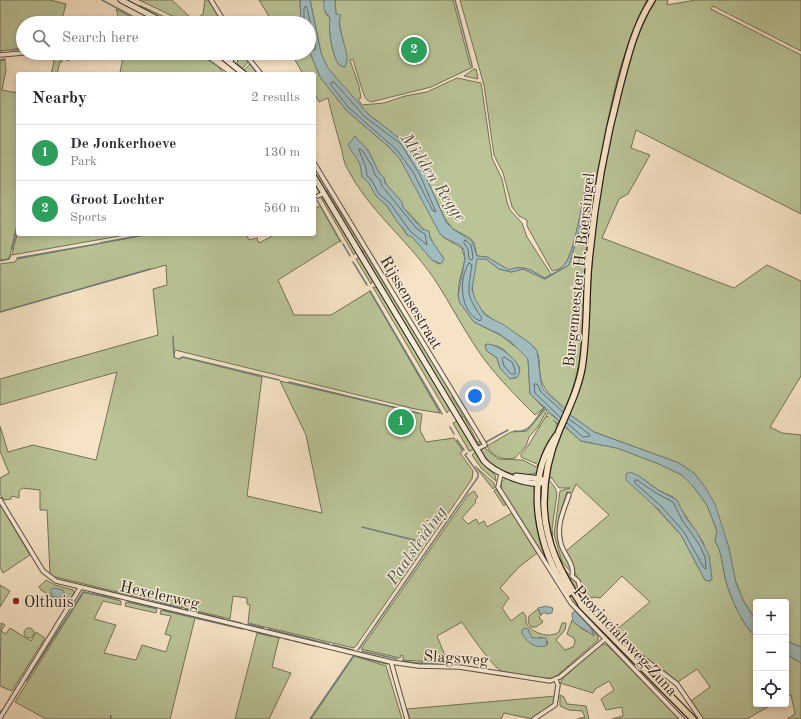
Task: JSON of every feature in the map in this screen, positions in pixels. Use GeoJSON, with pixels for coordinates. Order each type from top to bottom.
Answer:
{"type":"FeatureCollection","features":[{"type":"Feature","properties":{"kind":"main road"},"geometry":{"type":"LineString","coordinates":[[121,0],[152,16]]}},
{"type":"Feature","properties":{"kind":"main road","name":"Burgemeester H. Boersingel"},"geometry":{"type":"LineString","coordinates":[[559,430],[570,406],[579,380],[584,354],[592,237],[607,138],[630,50],[641,19],[652,0]]}},
{"type":"Feature","properties":{"kind":"main road"},"geometry":{"type":"LineString","coordinates":[[227,60],[242,72]]}},
{"type":"Feature","properties":{"kind":"main road","name":"Rijssensestraat"},"geometry":{"type":"LineString","coordinates":[[316,180],[488,465],[501,474],[539,484]]}},
{"type":"Feature","properties":{"kind":"main road"},"geometry":{"type":"LineString","coordinates":[[545,482],[540,478],[549,448],[559,430]]}},
{"type":"Feature","properties":{"kind":"main road"},"geometry":{"type":"LineString","coordinates":[[545,482],[559,430]]}},
{"type":"Feature","properties":{"kind":"main road","name":"Rijssensestraat"},"geometry":{"type":"LineString","coordinates":[[510,476],[540,478]]}},
{"type":"Feature","properties":{"kind":"main road","name":"Provincialeweg Zuna"},"geometry":{"type":"LineString","coordinates":[[540,478],[538,509],[541,534],[550,561],[571,595],[693,719]]}},
{"type":"Feature","properties":{"kind":"main road"},"geometry":{"type":"LineString","coordinates":[[539,484],[545,482]]}},
{"type":"Feature","properties":{"kind":"main road","name":"Provincialeweg Zuna"},"geometry":{"type":"LineString","coordinates":[[545,482],[544,503],[547,532],[563,580]]}},
{"type":"Feature","properties":{"kind":"street"},"geometry":{"type":"LineString","coordinates":[[211,0],[221,16]]}},
{"type":"Feature","properties":{"kind":"street"},"geometry":{"type":"LineString","coordinates":[[0,55],[16,54]]}},
{"type":"Feature","properties":{"kind":"street"},"geometry":{"type":"LineString","coordinates":[[250,60],[259,72]]}},
{"type":"Feature","properties":{"kind":"street","name":"Rijssensestraat"},"geometry":{"type":"LineString","coordinates":[[316,166],[485,444],[477,449]]}},
{"type":"Feature","properties":{"kind":"street"},"geometry":{"type":"LineString","coordinates":[[318,196],[324,193]]}},
{"type":"Feature","properties":{"kind":"street","name":"Provincialeweg Zuna"},"geometry":{"type":"LineString","coordinates":[[501,474],[498,487],[571,603],[604,640],[682,719]]}},
{"type":"Feature","properties":{"kind":"street","name":"Provincialeweg Zuna"},"geometry":{"type":"LineString","coordinates":[[569,495],[560,520],[559,528],[562,546],[573,568],[572,576],[578,581],[582,594],[593,610],[632,650],[677,684],[701,719]]}},
{"type":"Feature","properties":{"kind":"street","name":"Hexelerweg"},"geometry":{"type":"LineString","coordinates":[[0,500],[46,574],[56,581],[355,653]]}},
{"type":"Feature","properties":{"kind":"street"},"geometry":{"type":"LineString","coordinates":[[563,580],[572,576]]}},
{"type":"Feature","properties":{"kind":"street"},"geometry":{"type":"LineString","coordinates":[[0,718],[80,588]]}},
{"type":"Feature","properties":{"kind":"street"},"geometry":{"type":"LineString","coordinates":[[534,719],[555,705],[558,685],[556,680],[604,640]]}},
{"type":"Feature","properties":{"kind":"street","name":"Slagsweg"},"geometry":{"type":"LineString","coordinates":[[355,653],[391,662],[418,666],[458,667],[540,680],[556,680]]}},
{"type":"Feature","properties":{"kind":"street"},"geometry":{"type":"LineString","coordinates":[[391,662],[407,719]]}},
{"type":"Feature","properties":{"kind":"green space"},"geometry":{"type":"Polygon","coordinates":[[[0,0],[50,0],[66,4],[63,16],[16,16],[16,49],[0,51],[0,0]]]}},
{"type":"Feature","properties":{"kind":"green space"},"geometry":{"type":"Polygon","coordinates":[[[139,0],[172,0],[189,16],[172,16],[139,0]]]}},
{"type":"Feature","properties":{"kind":"green space"},"geometry":{"type":"Polygon","coordinates":[[[205,0],[208,0],[218,16],[200,16],[203,14],[205,0]]]}},
{"type":"Feature","properties":{"kind":"green space"},"geometry":{"type":"Polygon","coordinates":[[[259,0],[300,0],[301,16],[269,16],[259,0]]]}},
{"type":"Feature","properties":{"kind":"green space"},"geometry":{"type":"Polygon","coordinates":[[[310,0],[324,0],[325,13],[330,18],[330,35],[334,55],[339,65],[345,67],[346,61],[339,20],[340,16],[336,14],[335,0],[453,0],[470,65],[473,67],[431,87],[371,102],[365,97],[353,59],[350,60],[359,86],[361,98],[358,99],[362,105],[384,103],[405,96],[427,92],[457,78],[481,83],[492,158],[502,179],[507,202],[510,210],[522,223],[527,237],[551,274],[545,278],[524,268],[514,268],[509,270],[487,257],[477,256],[474,243],[470,238],[453,229],[445,219],[424,173],[403,141],[368,114],[327,68],[321,53],[316,29],[316,16],[313,16],[310,0]]]}},
{"type":"Feature","properties":{"kind":"green space"},"geometry":{"type":"Polygon","coordinates":[[[460,0],[647,0],[629,42],[615,87],[610,110],[588,238],[580,354],[572,390],[565,408],[545,389],[541,379],[539,357],[534,348],[528,342],[487,315],[480,308],[475,300],[472,289],[473,275],[477,258],[486,259],[499,269],[511,272],[523,269],[545,279],[569,265],[582,221],[587,180],[581,211],[569,257],[562,267],[552,271],[527,226],[527,220],[519,216],[512,207],[503,173],[494,155],[484,85],[460,0]]]}},
{"type":"Feature","properties":{"kind":"green space"},"geometry":{"type":"Polygon","coordinates":[[[655,0],[668,0],[667,5],[696,0],[801,0],[801,51],[713,6],[711,9],[801,55],[801,214],[636,130],[631,148],[650,155],[628,194],[619,199],[602,238],[734,288],[767,265],[801,281],[801,376],[770,427],[782,433],[801,435],[801,647],[789,642],[789,599],[753,599],[753,616],[743,600],[733,574],[729,548],[695,474],[679,463],[594,432],[569,414],[576,396],[585,359],[589,321],[593,243],[609,144],[632,51],[648,12],[655,0]]]}},
{"type":"Feature","properties":{"kind":"green space"},"geometry":{"type":"Polygon","coordinates":[[[138,6],[163,16],[157,16],[138,6]]]}},
{"type":"Feature","properties":{"kind":"green space"},"geometry":{"type":"Polygon","coordinates":[[[116,9],[129,16],[118,16],[116,9]]]}},
{"type":"Feature","properties":{"kind":"green space"},"geometry":{"type":"Polygon","coordinates":[[[5,60],[6,70],[2,90],[16,93],[16,229],[9,259],[0,260],[0,61],[5,60]]]}},
{"type":"Feature","properties":{"kind":"green space"},"geometry":{"type":"Polygon","coordinates":[[[54,60],[62,60],[58,72],[51,72],[54,60]]]}},
{"type":"Feature","properties":{"kind":"green space"},"geometry":{"type":"Polygon","coordinates":[[[123,60],[208,60],[223,72],[120,72],[123,60]]]}},
{"type":"Feature","properties":{"kind":"green space"},"geometry":{"type":"Polygon","coordinates":[[[238,60],[249,61],[242,69],[237,63],[238,60]]]}},
{"type":"Feature","properties":{"kind":"green space"},"geometry":{"type":"Polygon","coordinates":[[[295,60],[313,60],[320,77],[347,111],[389,147],[400,159],[443,237],[462,248],[465,259],[459,284],[458,296],[460,303],[474,322],[502,336],[522,352],[528,359],[530,394],[544,408],[535,415],[502,381],[484,359],[433,277],[411,249],[376,211],[356,183],[344,162],[328,98],[319,102],[316,97],[316,72],[302,72],[295,60]],[[355,137],[355,153],[362,169],[362,177],[368,181],[376,196],[387,206],[407,235],[412,236],[432,260],[439,264],[443,257],[429,235],[403,207],[387,186],[384,178],[376,168],[369,152],[355,137]],[[486,344],[485,346],[487,351],[497,358],[500,368],[510,378],[516,378],[520,368],[504,350],[497,346],[486,344]]]}},
{"type":"Feature","properties":{"kind":"green space"},"geometry":{"type":"Polygon","coordinates":[[[251,64],[256,72],[246,72],[244,70],[251,64]]]}},
{"type":"Feature","properties":{"kind":"green space"},"geometry":{"type":"Polygon","coordinates":[[[476,69],[478,79],[464,76],[476,69]]]}},
{"type":"Feature","properties":{"kind":"green space"},"geometry":{"type":"Polygon","coordinates":[[[316,169],[328,190],[325,191],[316,176],[316,169]]]}},
{"type":"Feature","properties":{"kind":"green space"},"geometry":{"type":"Polygon","coordinates":[[[327,191],[364,250],[361,251],[326,192],[327,191]]]}},
{"type":"Feature","properties":{"kind":"green space"},"geometry":{"type":"Polygon","coordinates":[[[321,198],[326,202],[356,251],[354,255],[321,198]]]}},
{"type":"Feature","properties":{"kind":"green space"},"geometry":{"type":"Polygon","coordinates":[[[320,206],[340,241],[278,280],[294,315],[331,315],[370,291],[440,413],[415,409],[175,350],[174,357],[179,359],[182,357],[262,377],[247,496],[322,513],[306,435],[280,381],[422,414],[420,430],[426,442],[454,438],[463,451],[460,453],[473,471],[472,479],[354,648],[248,623],[250,605],[247,604],[247,598],[233,596],[230,619],[55,577],[50,574],[47,510],[40,510],[40,490],[22,488],[19,492],[19,498],[12,496],[11,499],[4,500],[0,494],[0,478],[9,473],[0,451],[0,426],[8,452],[33,445],[96,460],[117,372],[0,405],[0,379],[158,335],[153,289],[167,285],[166,265],[0,312],[0,264],[15,262],[17,259],[140,236],[247,236],[249,240],[257,238],[259,243],[272,236],[316,236],[316,208],[320,206]]]}},
{"type":"Feature","properties":{"kind":"green space"},"geometry":{"type":"Polygon","coordinates":[[[17,236],[120,236],[12,255],[17,236]]]}},
{"type":"Feature","properties":{"kind":"green space"},"geometry":{"type":"Polygon","coordinates":[[[364,251],[453,396],[452,397],[463,415],[460,417],[362,252],[364,251]]]}},
{"type":"Feature","properties":{"kind":"green space"},"geometry":{"type":"Polygon","coordinates":[[[358,258],[361,260],[373,280],[371,284],[356,259],[358,258]]]}},
{"type":"Feature","properties":{"kind":"green space"},"geometry":{"type":"Polygon","coordinates":[[[373,287],[378,288],[450,409],[447,413],[373,287]]]}},
{"type":"Feature","properties":{"kind":"green space"},"geometry":{"type":"Polygon","coordinates":[[[545,409],[547,410],[538,427],[529,437],[526,446],[515,458],[507,459],[496,456],[487,446],[511,432],[527,431],[545,409]]]}},
{"type":"Feature","properties":{"kind":"green space"},"geometry":{"type":"Polygon","coordinates":[[[548,412],[559,421],[558,424],[553,420],[557,424],[557,427],[539,472],[528,475],[520,475],[505,471],[491,463],[480,451],[484,447],[498,459],[523,460],[536,467],[538,465],[537,464],[521,457],[521,454],[528,446],[546,416],[548,417],[546,415],[548,412]]]}},
{"type":"Feature","properties":{"kind":"green space"},"geometry":{"type":"Polygon","coordinates":[[[464,416],[477,442],[481,442],[479,445],[477,445],[461,418],[464,416]]]}},
{"type":"Feature","properties":{"kind":"green space"},"geometry":{"type":"Polygon","coordinates":[[[457,421],[474,449],[471,451],[469,451],[453,423],[457,421]]]}},
{"type":"Feature","properties":{"kind":"green space"},"geometry":{"type":"Polygon","coordinates":[[[564,426],[581,441],[617,448],[659,464],[682,475],[693,486],[707,505],[717,531],[715,541],[733,600],[741,618],[753,634],[753,707],[768,707],[747,719],[703,719],[691,701],[710,687],[697,669],[678,682],[662,669],[645,660],[616,630],[650,602],[622,576],[600,598],[595,597],[586,599],[566,551],[609,515],[576,484],[572,493],[567,492],[558,523],[558,530],[559,537],[571,567],[571,572],[562,562],[554,534],[560,491],[570,488],[559,488],[551,477],[549,480],[557,493],[552,529],[553,543],[562,567],[569,574],[566,575],[554,552],[546,511],[547,480],[553,456],[564,426]],[[639,476],[648,499],[681,535],[705,580],[709,581],[712,579],[703,542],[673,497],[658,490],[639,476]]]}},
{"type":"Feature","properties":{"kind":"green space"},"geometry":{"type":"Polygon","coordinates":[[[475,452],[486,467],[495,475],[496,481],[481,468],[472,455],[475,452]]]}},
{"type":"Feature","properties":{"kind":"green space"},"geometry":{"type":"Polygon","coordinates":[[[475,466],[494,483],[495,487],[493,489],[475,466]]]}},
{"type":"Feature","properties":{"kind":"green space"},"geometry":{"type":"Polygon","coordinates":[[[506,478],[532,485],[535,489],[536,503],[557,580],[502,490],[501,482],[506,478]]]}},
{"type":"Feature","properties":{"kind":"green space"},"geometry":{"type":"Polygon","coordinates":[[[496,489],[506,504],[504,506],[494,491],[496,489]]]}},
{"type":"Feature","properties":{"kind":"green space"},"geometry":{"type":"Polygon","coordinates":[[[474,491],[478,497],[475,500],[476,502],[462,518],[468,524],[476,519],[479,524],[484,521],[487,527],[512,513],[537,553],[519,567],[500,588],[509,598],[502,608],[511,621],[523,612],[526,616],[526,623],[532,630],[546,635],[559,632],[562,623],[566,623],[565,630],[556,640],[565,650],[573,647],[575,642],[574,638],[567,634],[572,620],[582,629],[594,635],[591,628],[598,636],[598,640],[554,678],[511,674],[501,671],[486,656],[462,622],[437,636],[448,663],[403,660],[403,656],[401,655],[400,658],[361,649],[468,495],[474,491]],[[528,629],[533,645],[547,645],[548,642],[541,637],[536,639],[531,637],[528,629]]]}},
{"type":"Feature","properties":{"kind":"green space"},"geometry":{"type":"Polygon","coordinates":[[[0,504],[30,555],[3,573],[0,567],[0,504]]]}},
{"type":"Feature","properties":{"kind":"green space"},"geometry":{"type":"Polygon","coordinates":[[[573,578],[576,581],[582,597],[592,610],[590,611],[579,599],[568,579],[573,578]]]}},
{"type":"Feature","properties":{"kind":"green space"},"geometry":{"type":"Polygon","coordinates":[[[46,580],[55,585],[73,590],[74,593],[66,606],[41,590],[39,587],[46,580]]]}},
{"type":"Feature","properties":{"kind":"green space"},"geometry":{"type":"Polygon","coordinates":[[[0,585],[10,591],[0,607],[0,585]]]}},
{"type":"Feature","properties":{"kind":"green space"},"geometry":{"type":"Polygon","coordinates":[[[84,592],[121,601],[121,605],[103,601],[94,619],[116,625],[104,653],[136,660],[142,645],[166,652],[171,636],[165,634],[171,616],[160,614],[161,610],[195,618],[170,719],[111,719],[111,715],[110,719],[46,719],[15,702],[84,592]]]}},
{"type":"Feature","properties":{"kind":"green space"},"geometry":{"type":"Polygon","coordinates":[[[126,602],[157,609],[156,613],[125,606],[126,602]]]}},
{"type":"Feature","properties":{"kind":"green space"},"geometry":{"type":"Polygon","coordinates":[[[539,608],[541,615],[539,617],[543,622],[536,627],[531,627],[528,622],[529,616],[539,608]]]}},
{"type":"Feature","properties":{"kind":"green space"},"geometry":{"type":"Polygon","coordinates":[[[1,623],[5,625],[1,631],[6,634],[10,628],[31,641],[36,632],[45,638],[12,691],[0,686],[1,623]]]}},
{"type":"Feature","properties":{"kind":"green space"},"geometry":{"type":"Polygon","coordinates":[[[27,628],[31,628],[34,633],[31,638],[27,638],[24,635],[24,631],[27,628]]]}},
{"type":"Feature","properties":{"kind":"green space"},"geometry":{"type":"Polygon","coordinates":[[[257,633],[279,638],[272,667],[291,673],[269,719],[235,719],[257,633]]]}},
{"type":"Feature","properties":{"kind":"green space"},"geometry":{"type":"Polygon","coordinates":[[[601,644],[607,645],[680,719],[612,719],[623,716],[622,707],[606,710],[601,699],[614,690],[609,681],[595,689],[593,693],[560,683],[563,678],[601,644]]]}},
{"type":"Feature","properties":{"kind":"green space"},"geometry":{"type":"Polygon","coordinates":[[[354,656],[386,666],[402,719],[311,719],[354,656]]]}},
{"type":"Feature","properties":{"kind":"green space"},"geometry":{"type":"Polygon","coordinates":[[[789,656],[801,663],[801,719],[787,719],[795,714],[791,695],[789,696],[789,656]]]}},
{"type":"Feature","properties":{"kind":"green space"},"geometry":{"type":"Polygon","coordinates":[[[560,695],[564,697],[567,704],[586,706],[589,719],[577,719],[585,717],[582,711],[569,710],[560,706],[560,695]]]}},
{"type":"Feature","properties":{"kind":"green space"},"geometry":{"type":"Polygon","coordinates":[[[556,696],[553,706],[534,716],[532,719],[504,713],[501,719],[410,719],[407,709],[556,696]]]}},
{"type":"Feature","properties":{"kind":"water"},"geometry":{"type":"Polygon","coordinates":[[[300,0],[310,0],[313,16],[301,16],[300,0]]]}},
{"type":"Feature","properties":{"kind":"water"},"geometry":{"type":"Polygon","coordinates":[[[324,0],[335,0],[336,14],[341,15],[339,20],[347,56],[345,67],[339,65],[334,55],[330,35],[330,18],[324,9],[324,0]]]}},
{"type":"Feature","properties":{"kind":"water"},"geometry":{"type":"Polygon","coordinates":[[[316,29],[321,53],[328,68],[368,114],[403,141],[424,173],[446,222],[453,229],[472,241],[477,256],[487,257],[509,270],[514,268],[524,268],[545,278],[565,264],[572,248],[587,180],[591,179],[582,221],[569,265],[545,279],[523,269],[511,272],[499,269],[486,259],[477,259],[472,289],[475,299],[485,315],[504,325],[531,344],[537,351],[543,389],[569,414],[594,432],[679,463],[695,474],[715,504],[729,548],[736,583],[743,600],[753,616],[753,634],[741,618],[733,600],[715,541],[717,531],[707,505],[693,486],[682,475],[659,464],[617,448],[581,441],[530,394],[528,359],[511,342],[499,334],[474,322],[460,303],[458,296],[465,259],[464,250],[460,245],[440,234],[400,159],[389,147],[347,111],[320,77],[313,60],[316,60],[316,29]]]}},
{"type":"Feature","properties":{"kind":"water"},"geometry":{"type":"Polygon","coordinates":[[[355,136],[369,152],[384,178],[385,183],[402,202],[403,207],[422,229],[429,231],[430,238],[444,259],[441,264],[432,260],[412,237],[407,235],[387,206],[376,196],[368,182],[362,177],[360,164],[348,145],[355,136]]]}},
{"type":"Feature","properties":{"kind":"water"},"geometry":{"type":"Polygon","coordinates":[[[488,344],[499,348],[511,356],[519,367],[517,377],[510,379],[500,368],[497,358],[487,351],[485,346],[488,344]]]}},
{"type":"Feature","properties":{"kind":"water"},"geometry":{"type":"Polygon","coordinates":[[[630,472],[677,500],[686,518],[697,532],[709,555],[712,579],[709,581],[705,580],[681,535],[659,510],[626,480],[626,474],[630,472]]]}},
{"type":"Feature","properties":{"kind":"water"},"geometry":{"type":"Polygon","coordinates":[[[53,588],[63,590],[65,595],[60,598],[53,596],[50,591],[53,588]]]}},
{"type":"Feature","properties":{"kind":"water"},"geometry":{"type":"Polygon","coordinates":[[[546,606],[553,608],[552,613],[546,614],[545,612],[541,615],[538,608],[546,606]]]}},
{"type":"Feature","properties":{"kind":"water"},"geometry":{"type":"Polygon","coordinates":[[[575,611],[591,628],[594,636],[573,622],[572,613],[575,611]]]}},
{"type":"Feature","properties":{"kind":"water"},"geometry":{"type":"Polygon","coordinates":[[[524,628],[528,629],[532,638],[546,638],[547,645],[540,647],[530,643],[522,634],[522,630],[524,628]]]}},
{"type":"Feature","properties":{"kind":"water"},"geometry":{"type":"Polygon","coordinates":[[[789,642],[801,647],[801,663],[789,656],[789,642]]]}},
{"type":"Feature","properties":{"kind":"waterway"},"geometry":{"type":"LineString","coordinates":[[102,0],[132,16]]}},
{"type":"Feature","properties":{"kind":"waterway"},"geometry":{"type":"LineString","coordinates":[[455,0],[472,65]]}},
{"type":"Feature","properties":{"kind":"waterway"},"geometry":{"type":"LineString","coordinates":[[10,50],[16,50]]}},
{"type":"Feature","properties":{"kind":"waterway"},"geometry":{"type":"LineString","coordinates":[[0,60],[5,59]]}},
{"type":"Feature","properties":{"kind":"waterway"},"geometry":{"type":"LineString","coordinates":[[209,60],[226,72]]}},
{"type":"Feature","properties":{"kind":"waterway"},"geometry":{"type":"LineString","coordinates":[[317,200],[341,242]]}},
{"type":"Feature","properties":{"kind":"waterway"},"geometry":{"type":"LineString","coordinates":[[12,249],[16,232]]}},
{"type":"Feature","properties":{"kind":"waterway"},"geometry":{"type":"LineString","coordinates":[[100,243],[137,236]]}},
{"type":"Feature","properties":{"kind":"waterway"},"geometry":{"type":"LineString","coordinates":[[17,258],[97,244]]}},
{"type":"Feature","properties":{"kind":"waterway"},"geometry":{"type":"LineString","coordinates":[[343,244],[350,256]]}},
{"type":"Feature","properties":{"kind":"waterway"},"geometry":{"type":"LineString","coordinates":[[0,261],[9,259],[11,255]]}},
{"type":"Feature","properties":{"kind":"waterway"},"geometry":{"type":"LineString","coordinates":[[353,262],[367,285]]}},
{"type":"Feature","properties":{"kind":"waterway"},"geometry":{"type":"LineString","coordinates":[[0,312],[150,269]]}},
{"type":"Feature","properties":{"kind":"waterway"},"geometry":{"type":"LineString","coordinates":[[370,291],[442,414]]}},
{"type":"Feature","properties":{"kind":"waterway"},"geometry":{"type":"LineString","coordinates":[[173,336],[174,357]]}},
{"type":"Feature","properties":{"kind":"waterway"},"geometry":{"type":"LineString","coordinates":[[179,359],[183,357],[279,380]]}},
{"type":"Feature","properties":{"kind":"waterway"},"geometry":{"type":"LineString","coordinates":[[289,382],[418,413]]}},
{"type":"Feature","properties":{"kind":"waterway","name":"Paalsleiding"},"geometry":{"type":"LineString","coordinates":[[514,431],[529,428],[545,407]]}},
{"type":"Feature","properties":{"kind":"waterway"},"geometry":{"type":"LineString","coordinates":[[450,427],[454,434]]}},
{"type":"Feature","properties":{"kind":"waterway","name":"Paalsleiding"},"geometry":{"type":"LineString","coordinates":[[486,442],[508,430]]}},
{"type":"Feature","properties":{"kind":"waterway"},"geometry":{"type":"LineString","coordinates":[[457,440],[464,450]]}},
{"type":"Feature","properties":{"kind":"waterway","name":"Paalsleiding"},"geometry":{"type":"LineString","coordinates":[[358,650],[478,477],[478,473],[465,455],[467,453]]}},
{"type":"Feature","properties":{"kind":"waterway"},"geometry":{"type":"LineString","coordinates":[[362,527],[422,542]]}},
{"type":"Feature","properties":{"kind":"waterway"},"geometry":{"type":"LineString","coordinates":[[85,586],[107,591]]}},
{"type":"Feature","properties":{"kind":"waterway"},"geometry":{"type":"LineString","coordinates":[[26,681],[83,592],[119,599]]}},
{"type":"Feature","properties":{"kind":"waterway"},"geometry":{"type":"LineString","coordinates":[[111,592],[144,600]]}},
{"type":"Feature","properties":{"kind":"waterway"},"geometry":{"type":"LineString","coordinates":[[128,601],[156,608]]}},
{"type":"Feature","properties":{"kind":"waterway"},"geometry":{"type":"LineString","coordinates":[[148,601],[181,608]]}},
{"type":"Feature","properties":{"kind":"waterway"},"geometry":{"type":"LineString","coordinates":[[185,609],[224,619]]}},
{"type":"Feature","properties":{"kind":"waterway"},"geometry":{"type":"LineString","coordinates":[[162,610],[192,617]]}},
{"type":"Feature","properties":{"kind":"waterway"},"geometry":{"type":"LineString","coordinates":[[195,618],[243,629]]}},
{"type":"Feature","properties":{"kind":"waterway"},"geometry":{"type":"LineString","coordinates":[[228,620],[241,623]]}},
{"type":"Feature","properties":{"kind":"waterway"},"geometry":{"type":"LineString","coordinates":[[248,624],[264,628]]}},
{"type":"Feature","properties":{"kind":"waterway"},"geometry":{"type":"LineString","coordinates":[[268,629],[329,644]]}},
{"type":"Feature","properties":{"kind":"waterway"},"geometry":{"type":"LineString","coordinates":[[249,630],[271,636]]}},
{"type":"Feature","properties":{"kind":"waterway"},"geometry":{"type":"LineString","coordinates":[[276,636],[280,638]]}},
{"type":"Feature","properties":{"kind":"waterway"},"geometry":{"type":"LineString","coordinates":[[283,638],[290,640]]}},
{"type":"Feature","properties":{"kind":"waterway"},"geometry":{"type":"LineString","coordinates":[[294,641],[298,642]]}},
{"type":"Feature","properties":{"kind":"waterway"},"geometry":{"type":"LineString","coordinates":[[302,643],[315,646]]}},
{"type":"Feature","properties":{"kind":"waterway"},"geometry":{"type":"LineString","coordinates":[[333,645],[353,650]]}},
{"type":"Feature","properties":{"kind":"waterway"},"geometry":{"type":"LineString","coordinates":[[362,651],[397,659]]}},
{"type":"Feature","properties":{"kind":"waterway","name":"Paalsleiding"},"geometry":{"type":"LineString","coordinates":[[310,719],[354,655]]}},
{"type":"Feature","properties":{"kind":"waterway"},"geometry":{"type":"LineString","coordinates":[[356,656],[387,664]]}},
{"type":"Feature","properties":{"kind":"waterway"},"geometry":{"type":"LineString","coordinates":[[402,661],[417,663],[447,663]]}},
{"type":"Feature","properties":{"kind":"place","name":"Groot Lochter"},"geometry":{"type":"Point","coordinates":[414,50]}},
{"type":"Feature","properties":{"kind":"place","name":"De Jonkerhoeve"},"geometry":{"type":"Point","coordinates":[401,422]}},
{"type":"Feature","properties":{"kind":"place","name":"Olthuis"},"geometry":{"type":"Point","coordinates":[16,601]}},
{"type":"Feature","properties":{"kind":"water label","name":"Midden Regge"},"geometry":{"type":"Point","coordinates":[434,177]}}]}
